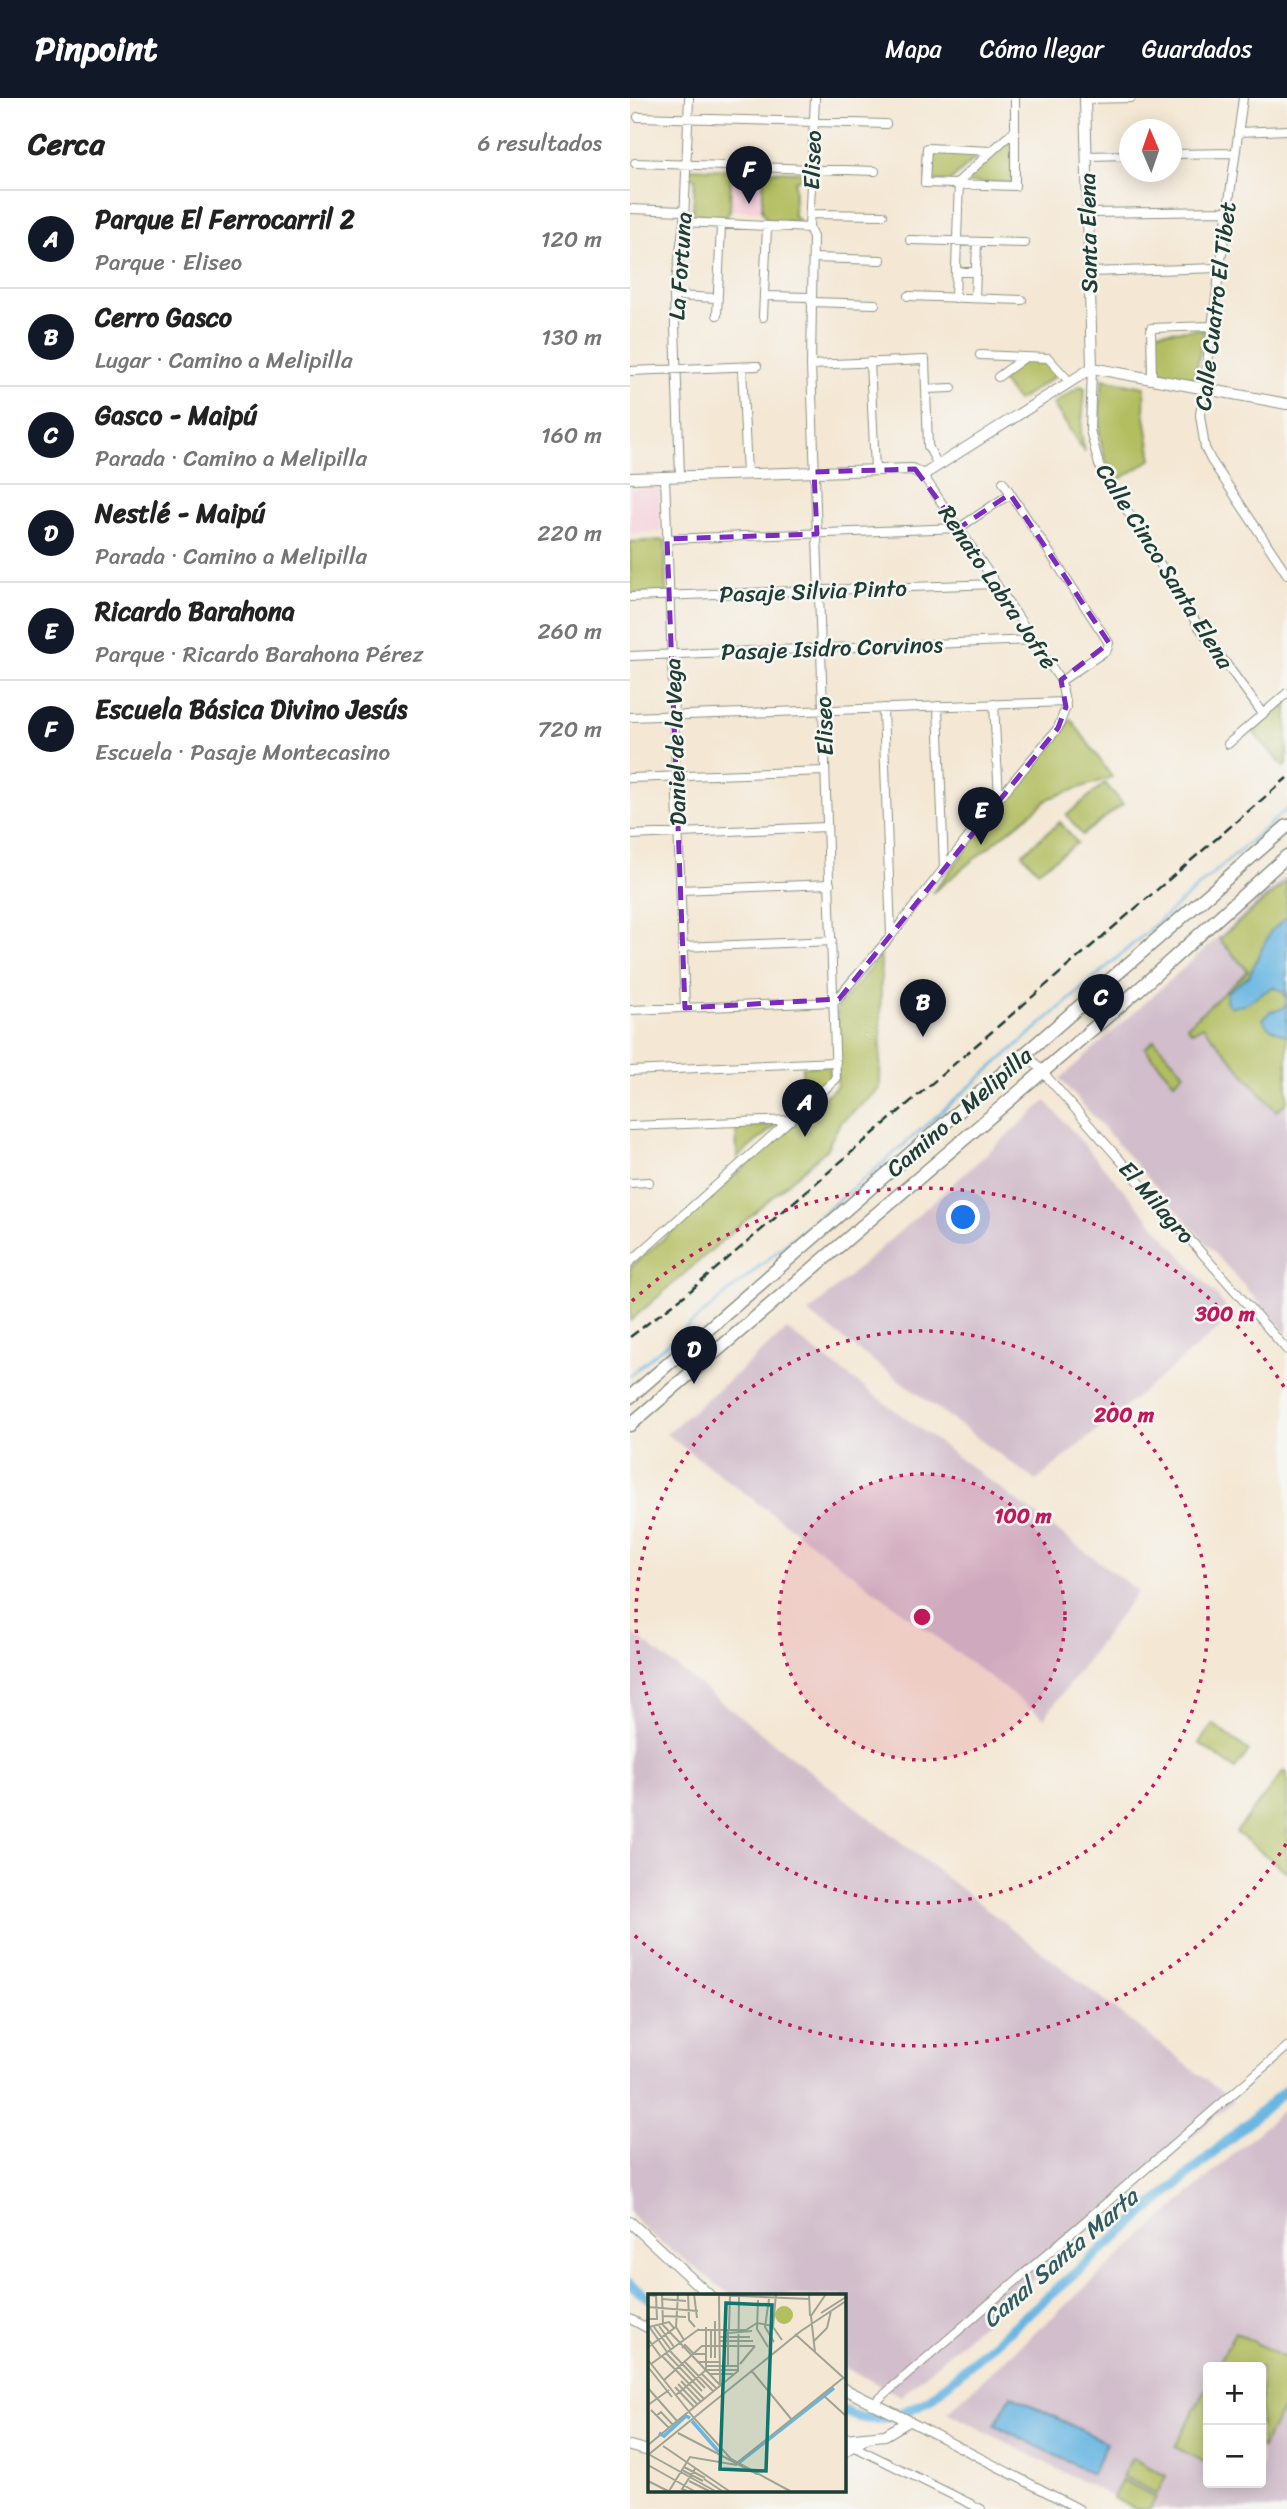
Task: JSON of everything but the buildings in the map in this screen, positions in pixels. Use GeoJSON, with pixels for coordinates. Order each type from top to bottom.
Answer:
{"type":"FeatureCollection","features":[{"type":"Feature","properties":{"kind":"main road","name":"Camino a Melipilla"},"geometry":{"type":"LineString","coordinates":[[630,1397],[1287,826]]}},
{"type":"Feature","properties":{"kind":"main road","name":"Camino a Melipilla"},"geometry":{"type":"LineString","coordinates":[[630,1426],[1137,991],[1287,856]]}},
{"type":"Feature","properties":{"kind":"main road"},"geometry":{"type":"LineString","coordinates":[[932,1135],[947,1152]]}},
{"type":"Feature","properties":{"kind":"main road"},"geometry":{"type":"LineString","coordinates":[[775,1270],[790,1287]]}},
{"type":"Feature","properties":{"kind":"main road"},"geometry":{"type":"LineString","coordinates":[[705,1331],[719,1348]]}},
{"type":"Feature","properties":{"kind":"street","name":"La Fortuna"},"geometry":{"type":"LineString","coordinates":[[680,477],[674,296],[684,222],[689,98]]}},
{"type":"Feature","properties":{"kind":"street","name":"Eliseo"},"geometry":{"type":"LineString","coordinates":[[630,1262],[836,1079],[811,365],[813,237],[809,228],[815,98]]}},
{"type":"Feature","properties":{"kind":"street"},"geometry":{"type":"LineString","coordinates":[[991,151],[927,148],[925,183],[1015,186],[1015,98]]}},
{"type":"Feature","properties":{"kind":"street"},"geometry":{"type":"LineString","coordinates":[[1085,99],[1131,98]]}},
{"type":"Feature","properties":{"kind":"street","name":"Calle Cuatro El Tibet"},"geometry":{"type":"LineString","coordinates":[[1243,98],[1200,415],[1205,448],[1287,574]]}},
{"type":"Feature","properties":{"kind":"street","name":"Santa Elena"},"geometry":{"type":"LineString","coordinates":[[1085,99],[1092,368]]}},
{"type":"Feature","properties":{"kind":"street"},"geometry":{"type":"LineString","coordinates":[[638,117],[886,124]]}},
{"type":"Feature","properties":{"kind":"street"},"geometry":{"type":"LineString","coordinates":[[1238,132],[1287,130]]}},
{"type":"Feature","properties":{"kind":"street"},"geometry":{"type":"LineString","coordinates":[[955,298],[958,184],[961,177],[1014,131]]}},
{"type":"Feature","properties":{"kind":"street"},"geometry":{"type":"LineString","coordinates":[[1182,154],[1235,153]]}},
{"type":"Feature","properties":{"kind":"street"},"geometry":{"type":"LineString","coordinates":[[1087,156],[1119,155]]}},
{"type":"Feature","properties":{"kind":"street"},"geometry":{"type":"LineString","coordinates":[[635,163],[875,172]]}},
{"type":"Feature","properties":{"kind":"street"},"geometry":{"type":"LineString","coordinates":[[630,209],[684,211]]}},
{"type":"Feature","properties":{"kind":"street"},"geometry":{"type":"LineString","coordinates":[[1088,213],[1226,211]]}},
{"type":"Feature","properties":{"kind":"street"},"geometry":{"type":"LineString","coordinates":[[810,214],[883,215]]}},
{"type":"Feature","properties":{"kind":"street"},"geometry":{"type":"LineString","coordinates":[[684,222],[809,228]]}},
{"type":"Feature","properties":{"kind":"street"},"geometry":{"type":"LineString","coordinates":[[717,315],[721,225]]}},
{"type":"Feature","properties":{"kind":"street"},"geometry":{"type":"LineString","coordinates":[[763,317],[767,227]]}},
{"type":"Feature","properties":{"kind":"street"},"geometry":{"type":"LineString","coordinates":[[910,240],[1025,243]]}},
{"type":"Feature","properties":{"kind":"street"},"geometry":{"type":"LineString","coordinates":[[975,299],[977,242]]}},
{"type":"Feature","properties":{"kind":"street"},"geometry":{"type":"LineString","coordinates":[[813,258],[881,260]]}},
{"type":"Feature","properties":{"kind":"street"},"geometry":{"type":"LineString","coordinates":[[1089,272],[1219,268]]}},
{"type":"Feature","properties":{"kind":"street"},"geometry":{"type":"LineString","coordinates":[[956,272],[976,272]]}},
{"type":"Feature","properties":{"kind":"street"},"geometry":{"type":"LineString","coordinates":[[674,296],[718,298]]}},
{"type":"Feature","properties":{"kind":"street"},"geometry":{"type":"LineString","coordinates":[[764,296],[875,304]]}},
{"type":"Feature","properties":{"kind":"street"},"geometry":{"type":"LineString","coordinates":[[908,296],[1022,300]]}},
{"type":"Feature","properties":{"kind":"street"},"geometry":{"type":"LineString","coordinates":[[1152,379],[1152,328],[1211,326]]}},
{"type":"Feature","properties":{"kind":"street"},"geometry":{"type":"LineString","coordinates":[[980,355],[1048,358],[1068,380]]}},
{"type":"Feature","properties":{"kind":"street"},"geometry":{"type":"LineString","coordinates":[[998,377],[1025,357]]}},
{"type":"Feature","properties":{"kind":"street"},"geometry":{"type":"LineString","coordinates":[[811,365],[925,360],[928,446],[938,465]]}},
{"type":"Feature","properties":{"kind":"street"},"geometry":{"type":"LineString","coordinates":[[870,362],[875,470]]}},
{"type":"Feature","properties":{"kind":"street"},"geometry":{"type":"LineString","coordinates":[[630,371],[757,366]]}},
{"type":"Feature","properties":{"kind":"street"},"geometry":{"type":"LineString","coordinates":[[742,367],[747,474]]}},
{"type":"Feature","properties":{"kind":"street"},"geometry":{"type":"LineString","coordinates":[[630,478],[912,468],[923,474],[1068,380],[1092,368],[1287,404]]}},
{"type":"Feature","properties":{"kind":"street","name":"Calle Cinco Santa Elena"},"geometry":{"type":"LineString","coordinates":[[1092,368],[1090,430],[1098,465],[1199,627],[1263,714]]}},
{"type":"Feature","properties":{"kind":"street"},"geometry":{"type":"LineString","coordinates":[[926,389],[952,388]]}},
{"type":"Feature","properties":{"kind":"street","name":"Renato Labra Jofré"},"geometry":{"type":"LineString","coordinates":[[923,474],[1061,681],[1066,702]]}},
{"type":"Feature","properties":{"kind":"street","name":"Daniel de la Vega"},"geometry":{"type":"LineString","coordinates":[[665,477],[685,1008]]}},
{"type":"Feature","properties":{"kind":"street"},"geometry":{"type":"LineString","coordinates":[[1003,482],[1109,643],[1107,650],[1061,681]]}},
{"type":"Feature","properties":{"kind":"street"},"geometry":{"type":"LineString","coordinates":[[667,539],[959,528],[1010,494]]}},
{"type":"Feature","properties":{"kind":"street","name":"Pasaje Silvia Pinto"},"geometry":{"type":"LineString","coordinates":[[630,597],[996,584]]}},
{"type":"Feature","properties":{"kind":"street","name":"Pasaje Isidro Corvinos"},"geometry":{"type":"LineString","coordinates":[[630,656],[1033,640]]}},
{"type":"Feature","properties":{"kind":"street"},"geometry":{"type":"LineString","coordinates":[[1228,744],[1287,693]]}},
{"type":"Feature","properties":{"kind":"street"},"geometry":{"type":"LineString","coordinates":[[630,718],[1066,702],[1064,718],[1058,728],[999,798],[891,936],[834,1002],[630,1010]]}},
{"type":"Feature","properties":{"kind":"street"},"geometry":{"type":"LineString","coordinates":[[994,704],[999,798]]}},
{"type":"Feature","properties":{"kind":"street"},"geometry":{"type":"LineString","coordinates":[[938,706],[944,868]]}},
{"type":"Feature","properties":{"kind":"street"},"geometry":{"type":"LineString","coordinates":[[883,708],[891,936]]}},
{"type":"Feature","properties":{"kind":"street"},"geometry":{"type":"LineString","coordinates":[[630,778],[825,771]]}},
{"type":"Feature","properties":{"kind":"street"},"geometry":{"type":"LineString","coordinates":[[630,835],[827,827]]}},
{"type":"Feature","properties":{"kind":"street"},"geometry":{"type":"LineString","coordinates":[[681,890],[830,884]]}},
{"type":"Feature","properties":{"kind":"street"},"geometry":{"type":"LineString","coordinates":[[683,947],[832,941]]}},
{"type":"Feature","properties":{"kind":"street","name":"El Milagro"},"geometry":{"type":"LineString","coordinates":[[1027,1053],[1287,1350]]}},
{"type":"Feature","properties":{"kind":"street"},"geometry":{"type":"LineString","coordinates":[[630,1071],[836,1062]]}},
{"type":"Feature","properties":{"kind":"street"},"geometry":{"type":"LineString","coordinates":[[630,1126],[791,1120]]}},
{"type":"Feature","properties":{"kind":"street"},"geometry":{"type":"LineString","coordinates":[[630,1183],[649,1182]]}},
{"type":"Feature","properties":{"kind":"street"},"geometry":{"type":"LineString","coordinates":[[872,2405],[1287,2047]]}},
{"type":"Feature","properties":{"kind":"street"},"geometry":{"type":"LineString","coordinates":[[630,2222],[709,2294]]}},
{"type":"Feature","properties":{"kind":"street"},"geometry":{"type":"LineString","coordinates":[[630,2319],[648,2328]]}},
{"type":"Feature","properties":{"kind":"street"},"geometry":{"type":"LineString","coordinates":[[845,2390],[1079,2509]]}},
{"type":"Feature","properties":{"kind":"street"},"geometry":{"type":"LineString","coordinates":[[845,2440],[897,2430],[906,2419]]}},
{"type":"Feature","properties":{"kind":"street"},"geometry":{"type":"LineString","coordinates":[[845,2452],[868,2437]]}},
{"type":"Feature","properties":{"kind":"street"},"geometry":{"type":"LineString","coordinates":[[845,2441],[981,2509]]}},
{"type":"Feature","properties":{"kind":"street"},"geometry":{"type":"LineString","coordinates":[[630,2446],[648,2451]]}},
{"type":"Feature","properties":{"kind":"highlighted area"},"geometry":{"type":"Polygon","coordinates":[[[915,469],[959,528],[1010,494],[1109,643],[1061,680],[1066,707],[1058,728],[839,999],[685,1008],[667,539],[817,534],[814,472],[915,469]]]}},
{"type":"Feature","properties":{"kind":"shaded area"},"geometry":{"type":"Polygon","coordinates":[[[731,170],[764,171],[762,211],[730,210],[731,170]]]}},
{"type":"Feature","properties":{"kind":"shaded area"},"geometry":{"type":"Polygon","coordinates":[[[659,488],[661,532],[630,533],[630,489],[659,488]]]}},
{"type":"Feature","properties":{"kind":"shaded area"},"geometry":{"type":"Polygon","coordinates":[[[1287,875],[1287,1334],[1060,1079],[1287,875]]]}},
{"type":"Feature","properties":{"kind":"shaded area"},"geometry":{"type":"Polygon","coordinates":[[[1046,1101],[1234,1316],[1036,1481],[808,1313],[1046,1101]]]}},
{"type":"Feature","properties":{"kind":"shaded area"},"geometry":{"type":"Polygon","coordinates":[[[787,1330],[1138,1591],[1044,1718],[666,1434],[787,1330]]]}},
{"type":"Feature","properties":{"kind":"shaded area"},"geometry":{"type":"Polygon","coordinates":[[[630,1631],[1233,2101],[901,2396],[845,2368],[845,2294],[730,2294],[646,2231],[630,2212],[630,1631]]]}},
{"type":"Feature","properties":{"kind":"shaded area"},"geometry":{"type":"Polygon","coordinates":[[[1287,2106],[1287,2509],[1136,2509],[947,2412],[1287,2106]]]}},
{"type":"Feature","properties":{"kind":"green space"},"geometry":{"type":"Polygon","coordinates":[[[1012,137],[1012,182],[967,183],[965,178],[1012,137]]]}},
{"type":"Feature","properties":{"kind":"green space"},"geometry":{"type":"Polygon","coordinates":[[[929,150],[981,153],[949,182],[927,180],[929,150]]]}},
{"type":"Feature","properties":{"kind":"green space"},"geometry":{"type":"Polygon","coordinates":[[[686,168],[731,170],[730,210],[726,218],[684,214],[693,210],[695,179],[686,173],[686,168]]]}},
{"type":"Feature","properties":{"kind":"green space"},"geometry":{"type":"Polygon","coordinates":[[[764,171],[802,172],[802,178],[795,181],[794,216],[800,222],[767,220],[762,211],[764,171]]]}},
{"type":"Feature","properties":{"kind":"green space"},"geometry":{"type":"Polygon","coordinates":[[[1204,329],[1195,378],[1154,371],[1154,332],[1204,329]]]}},
{"type":"Feature","properties":{"kind":"green space"},"geometry":{"type":"Polygon","coordinates":[[[1026,359],[1045,361],[1057,375],[1017,401],[999,378],[1026,359]]]}},
{"type":"Feature","properties":{"kind":"green space"},"geometry":{"type":"Polygon","coordinates":[[[1103,379],[1145,387],[1144,410],[1152,459],[1117,481],[1104,457],[1101,445],[1099,420],[1103,379]]]}},
{"type":"Feature","properties":{"kind":"green space"},"geometry":{"type":"Polygon","coordinates":[[[1080,386],[1085,388],[1081,433],[1085,453],[1053,404],[1080,386]]]}},
{"type":"Feature","properties":{"kind":"green space"},"geometry":{"type":"Polygon","coordinates":[[[665,540],[666,593],[630,594],[630,542],[665,540]]]}},
{"type":"Feature","properties":{"kind":"green space"},"geometry":{"type":"Polygon","coordinates":[[[1287,702],[1287,764],[1284,767],[1253,732],[1287,702]]]}},
{"type":"Feature","properties":{"kind":"green space"},"geometry":{"type":"Polygon","coordinates":[[[1071,719],[1112,777],[1050,798],[932,893],[1071,719]]]}},
{"type":"Feature","properties":{"kind":"green space"},"geometry":{"type":"Polygon","coordinates":[[[1105,783],[1123,804],[1082,835],[1067,815],[1105,783]]]}},
{"type":"Feature","properties":{"kind":"green space"},"geometry":{"type":"Polygon","coordinates":[[[1060,822],[1077,843],[1038,871],[1022,854],[1060,822]]]}},
{"type":"Feature","properties":{"kind":"green space"},"geometry":{"type":"Polygon","coordinates":[[[1287,881],[1287,1102],[1276,1111],[1203,1026],[1192,1032],[1187,1026],[1248,971],[1219,939],[1287,881]]]}},
{"type":"Feature","properties":{"kind":"green space"},"geometry":{"type":"Polygon","coordinates":[[[881,956],[880,1089],[840,1123],[826,1150],[630,1321],[630,1268],[837,1086],[837,1007],[881,956]]]}},
{"type":"Feature","properties":{"kind":"green space"},"geometry":{"type":"Polygon","coordinates":[[[1154,1040],[1184,1073],[1174,1082],[1145,1048],[1154,1040]]]}},
{"type":"Feature","properties":{"kind":"green space"},"geometry":{"type":"Polygon","coordinates":[[[830,1065],[830,1078],[803,1100],[802,1067],[830,1065]]]}},
{"type":"Feature","properties":{"kind":"green space"},"geometry":{"type":"Polygon","coordinates":[[[776,1125],[737,1158],[736,1126],[776,1125]]]}},
{"type":"Feature","properties":{"kind":"green space"},"geometry":{"type":"Polygon","coordinates":[[[1213,1724],[1249,1751],[1235,1769],[1199,1743],[1213,1724]]]}},
{"type":"Feature","properties":{"kind":"green space"},"geometry":{"type":"Polygon","coordinates":[[[1284,1771],[1287,1773],[1287,1872],[1236,1832],[1284,1771]]]}},
{"type":"Feature","properties":{"kind":"green space"},"geometry":{"type":"Polygon","coordinates":[[[1235,2332],[1287,2359],[1287,2400],[1266,2440],[1266,2362],[1220,2362],[1235,2332]]]}},
{"type":"Feature","properties":{"kind":"green space"},"geometry":{"type":"Polygon","coordinates":[[[1203,2394],[1203,2461],[1175,2447],[1203,2394]]]}},
{"type":"Feature","properties":{"kind":"green space"},"geometry":{"type":"Polygon","coordinates":[[[1132,2458],[1166,2476],[1157,2494],[1122,2476],[1132,2458]]]}},
{"type":"Feature","properties":{"kind":"green space"},"geometry":{"type":"Polygon","coordinates":[[[1122,2480],[1156,2497],[1150,2509],[1135,2509],[1113,2498],[1122,2480]]]}},
{"type":"Feature","properties":{"kind":"water"},"geometry":{"type":"Polygon","coordinates":[[[1287,917],[1287,1001],[1284,992],[1273,987],[1244,1005],[1231,1007],[1226,1001],[1227,992],[1249,976],[1270,932],[1287,917]]]}},
{"type":"Feature","properties":{"kind":"water"},"geometry":{"type":"Polygon","coordinates":[[[1287,1002],[1287,1036],[1268,1027],[1263,1019],[1270,1012],[1284,1008],[1287,1002]]]}},
{"type":"Feature","properties":{"kind":"water"},"geometry":{"type":"Polygon","coordinates":[[[1011,2395],[1107,2443],[1092,2474],[995,2425],[1011,2395]]]}},
{"type":"Feature","properties":{"kind":"waterway"},"geometry":{"type":"LineString","coordinates":[[630,1375],[884,1162],[1287,809]]}},
{"type":"Feature","properties":{"kind":"waterway","name":"Canal Santa Marta"},"geometry":{"type":"LineString","coordinates":[[845,2411],[866,2419],[877,2419],[909,2410],[930,2399],[1287,2089]]}},
{"type":"Feature","properties":{"kind":"waterway","name":"Canal Santa Marta"},"geometry":{"type":"LineString","coordinates":[[630,2285],[648,2297]]}},
{"type":"Feature","properties":{"kind":"railway"},"geometry":{"type":"LineString","coordinates":[[630,1337],[689,1292],[1287,778]]}},
{"type":"Feature","properties":{"kind":"place","name":"Escuela Básica Divino Jesús"},"geometry":{"type":"Point","coordinates":[749,204]}},
{"type":"Feature","properties":{"kind":"place","name":"Ricardo Barahona"},"geometry":{"type":"Point","coordinates":[981,845]}},
{"type":"Feature","properties":{"kind":"place","name":"Gasco - Maipú"},"geometry":{"type":"Point","coordinates":[1101,1032]}},
{"type":"Feature","properties":{"kind":"place","name":"Cerro Gasco"},"geometry":{"type":"Point","coordinates":[923,1037]}},
{"type":"Feature","properties":{"kind":"place","name":"Parque El Ferrocarril 2"},"geometry":{"type":"Point","coordinates":[805,1137]}},
{"type":"Feature","properties":{"kind":"place","name":"Nestlé - Maipú"},"geometry":{"type":"Point","coordinates":[694,1384]}}]}
